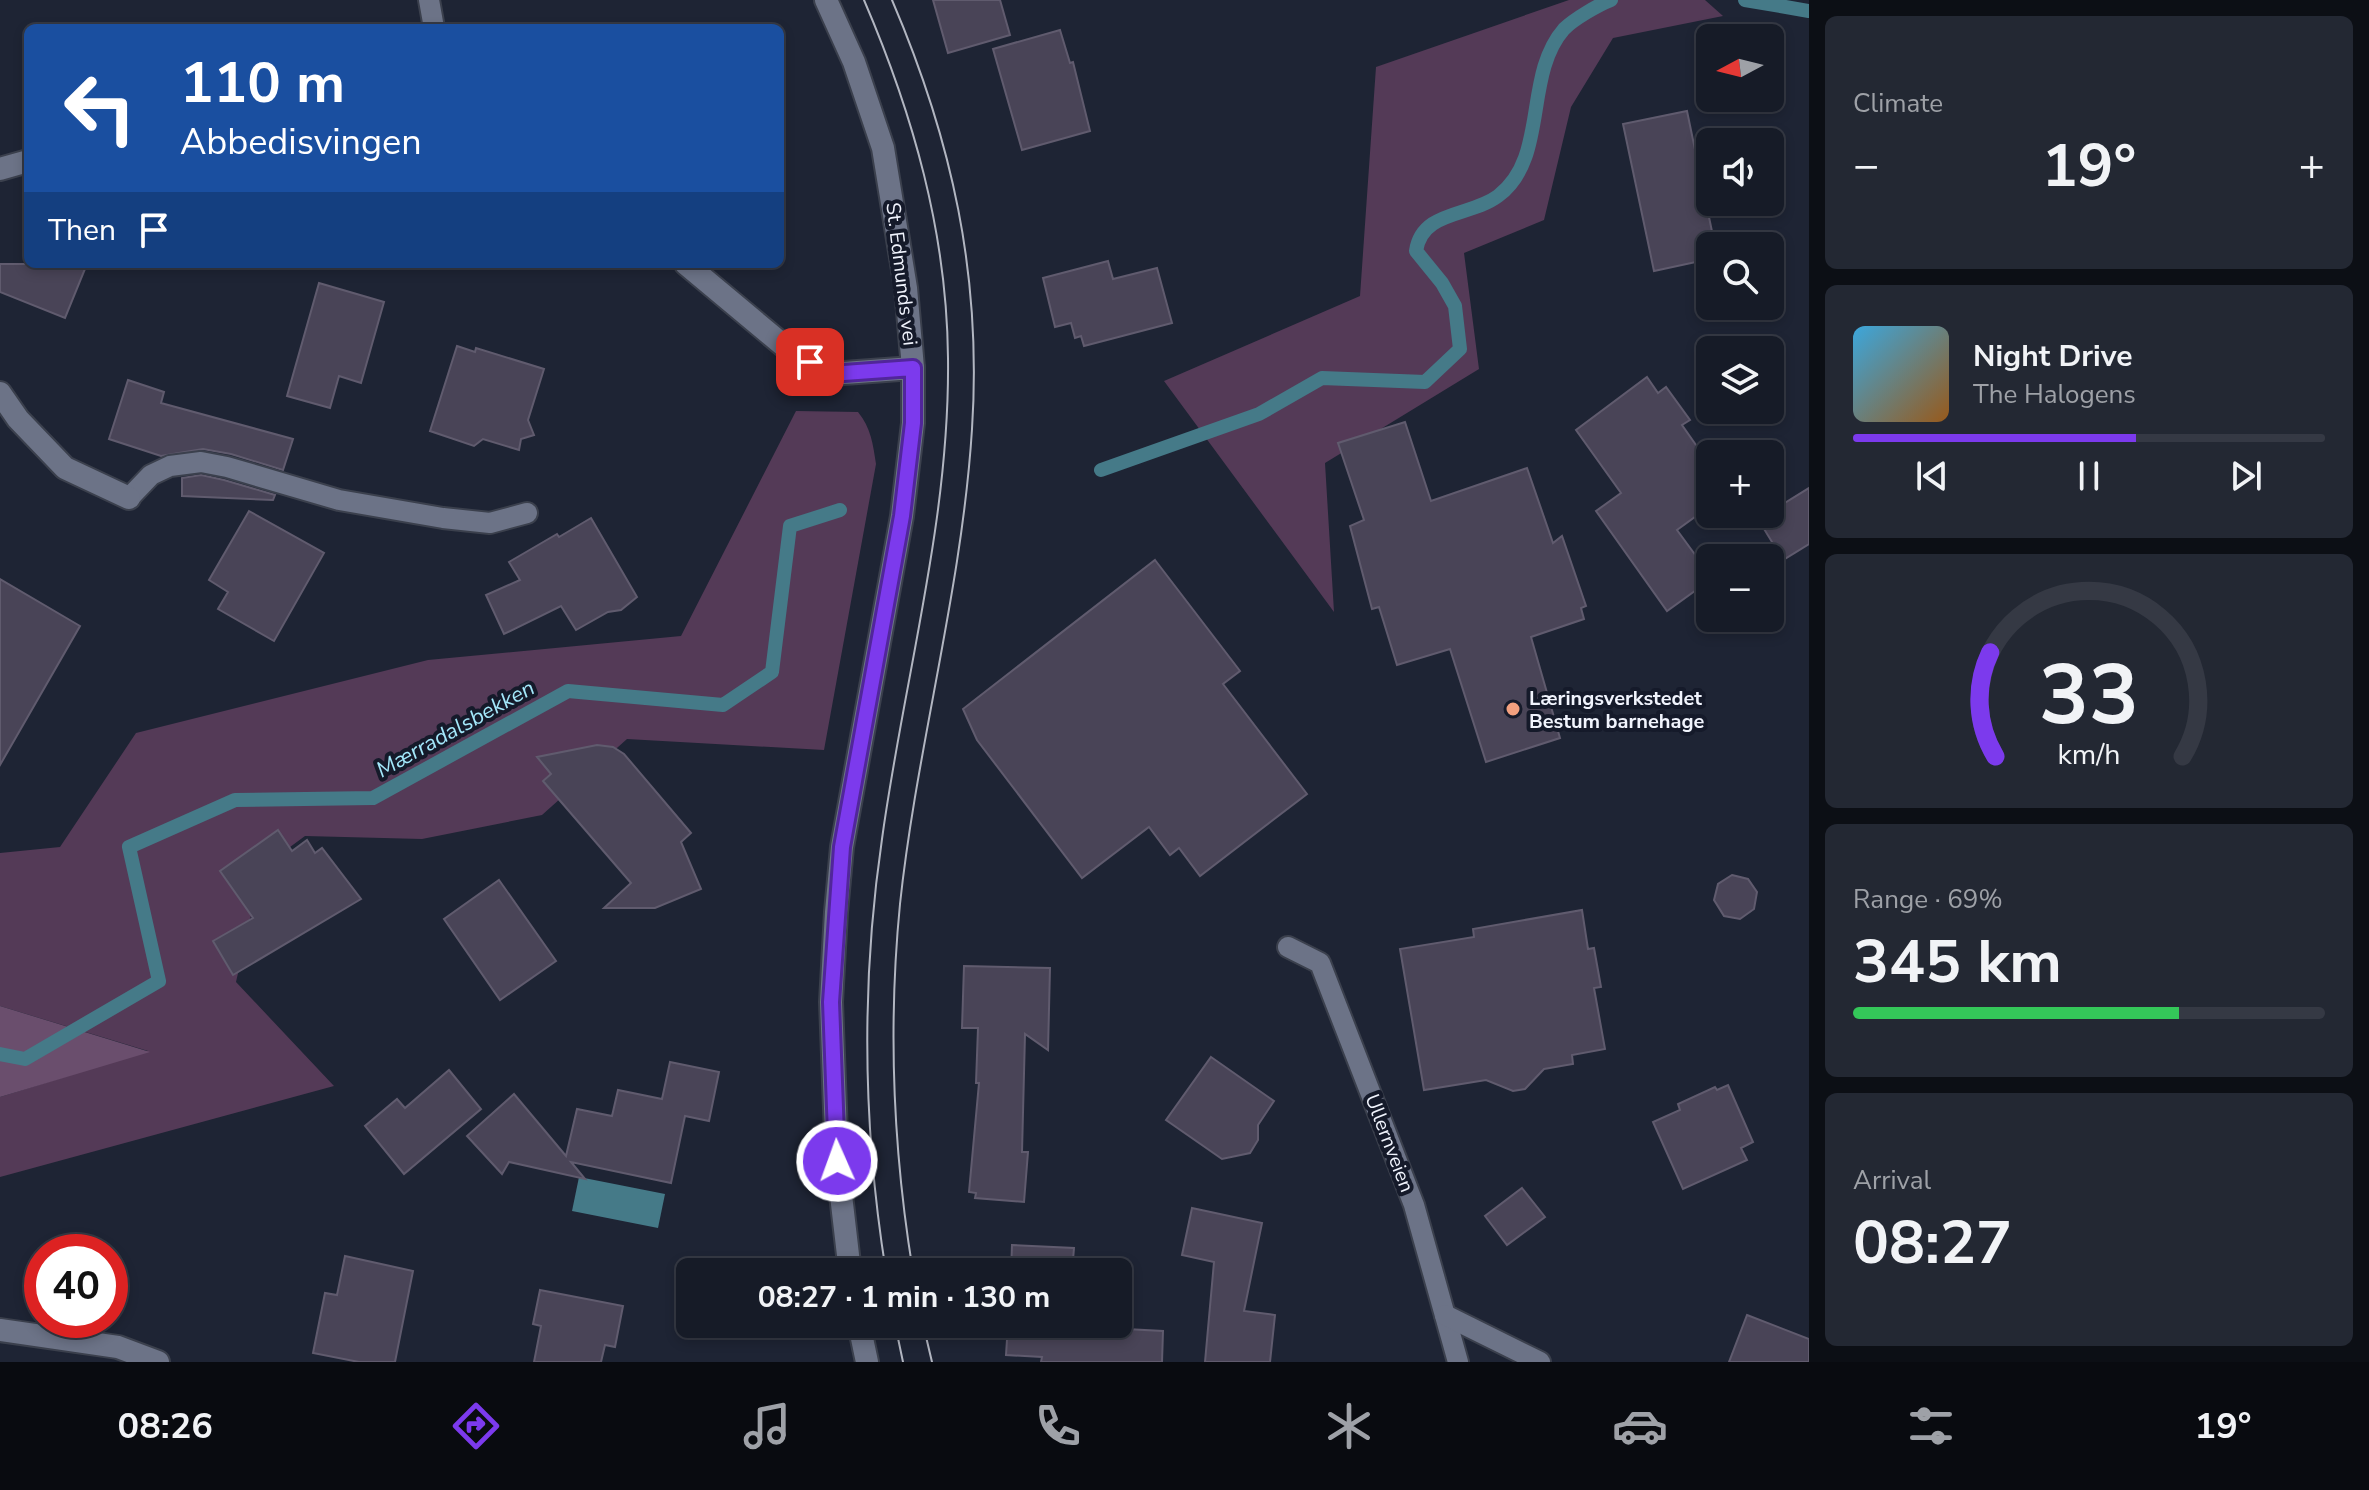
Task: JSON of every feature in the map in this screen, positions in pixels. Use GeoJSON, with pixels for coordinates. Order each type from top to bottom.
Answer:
{"type":"FeatureCollection","features":[{"type":"Feature","properties":{"kind":"street","name":"St. Edmunds vei"},"geometry":{"type":"LineString","coordinates":[[826,0],[854,62],[883,148],[906,288],[913,368],[913,423],[902,516],[842,847],[836,912],[831,1002],[837,1161],[848,1258]]}},
{"type":"Feature","properties":{"kind":"street"},"geometry":{"type":"LineString","coordinates":[[0,169],[24,162]]}},
{"type":"Feature","properties":{"kind":"street"},"geometry":{"type":"LineString","coordinates":[[691,268],[789,350],[830,374],[913,368]]}},
{"type":"Feature","properties":{"kind":"street"},"geometry":{"type":"LineString","coordinates":[[0,393],[18,419],[65,468],[129,498]]}},
{"type":"Feature","properties":{"kind":"street"},"geometry":{"type":"LineString","coordinates":[[0,1330],[118,1347],[158,1362]]}},
{"type":"Feature","properties":{"kind":"street"},"geometry":{"type":"LineString","coordinates":[[862,1338],[867,1362]]}},
{"type":"Feature","properties":{"kind":"lane"},"geometry":{"type":"LineString","coordinates":[[429,0],[433,24]]}},
{"type":"Feature","properties":{"kind":"lane"},"geometry":{"type":"LineString","coordinates":[[129,498],[151,475],[170,466],[201,462],[339,500],[443,518],[490,523],[527,513]]}},
{"type":"Feature","properties":{"kind":"lane","name":"Ullernveien"},"geometry":{"type":"LineString","coordinates":[[1288,947],[1320,963],[1414,1205],[1458,1362]]}},
{"type":"Feature","properties":{"kind":"lane"},"geometry":{"type":"LineString","coordinates":[[1445,1315],[1540,1362]]}},
{"type":"Feature","properties":{"kind":"shaded area"},"geometry":{"type":"Polygon","coordinates":[[[1569,0],[1705,0],[1723,16],[1613,38],[1571,107],[1544,220],[1464,253],[1479,369],[1325,463],[1334,612],[1164,381],[1360,296],[1376,67],[1569,0]]]}},
{"type":"Feature","properties":{"kind":"shaded area"},"geometry":{"type":"Polygon","coordinates":[[[796,411],[858,412],[869,430],[876,464],[824,750],[627,739],[542,815],[422,839],[305,836],[233,889],[252,911],[236,982],[334,1086],[0,1177],[0,1097],[148,1051],[0,1006],[0,853],[60,847],[136,733],[428,660],[681,636],[796,411]]]}},
{"type":"Feature","properties":{"kind":"shaded area"},"geometry":{"type":"Polygon","coordinates":[[[0,1006],[150,1052],[0,1097],[0,1006]]]}},
{"type":"Feature","properties":{"kind":"water"},"geometry":{"type":"Polygon","coordinates":[[[579,1177],[665,1194],[658,1228],[572,1211],[579,1177]]]}},
{"type":"Feature","properties":{"kind":"building"},"geometry":{"type":"Polygon","coordinates":[[[933,0],[1000,0],[1010,35],[948,53],[933,0]]]}},
{"type":"Feature","properties":{"kind":"building"},"geometry":{"type":"Polygon","coordinates":[[[1060,30],[1070,63],[1073,62],[1090,131],[1022,150],[993,49],[1060,30]]]}},
{"type":"Feature","properties":{"kind":"building"},"geometry":{"type":"Polygon","coordinates":[[[1687,111],[1696,154],[1696,216],[1709,216],[1712,232],[1696,232],[1696,262],[1654,271],[1623,124],[1687,111]]]}},
{"type":"Feature","properties":{"kind":"building"},"geometry":{"type":"Polygon","coordinates":[[[1108,261],[1113,279],[1157,268],[1172,323],[1084,346],[1081,336],[1075,338],[1071,323],[1055,327],[1043,278],[1108,261]]]}},
{"type":"Feature","properties":{"kind":"building"},"geometry":{"type":"Polygon","coordinates":[[[0,264],[24,264],[24,268],[85,268],[65,318],[0,292],[0,264]]]}},
{"type":"Feature","properties":{"kind":"building"},"geometry":{"type":"Polygon","coordinates":[[[319,283],[384,302],[361,383],[339,376],[330,408],[287,396],[319,283]]]}},
{"type":"Feature","properties":{"kind":"building"},"geometry":{"type":"Polygon","coordinates":[[[457,346],[475,352],[476,348],[544,369],[528,420],[534,435],[521,439],[519,450],[483,439],[474,446],[430,431],[457,346]]]}},
{"type":"Feature","properties":{"kind":"building"},"geometry":{"type":"Polygon","coordinates":[[[1647,377],[1658,393],[1666,387],[1690,420],[1682,425],[1696,445],[1696,516],[1677,530],[1696,556],[1696,590],[1667,611],[1596,511],[1621,493],[1576,430],[1647,377]]]}},
{"type":"Feature","properties":{"kind":"building"},"geometry":{"type":"Polygon","coordinates":[[[128,380],[164,392],[161,403],[293,439],[283,470],[203,449],[161,456],[109,439],[128,380]]]}},
{"type":"Feature","properties":{"kind":"building"},"geometry":{"type":"Polygon","coordinates":[[[1405,422],[1431,501],[1527,468],[1553,543],[1562,536],[1586,606],[1581,608],[1584,619],[1531,637],[1560,738],[1486,762],[1450,649],[1397,665],[1379,607],[1372,609],[1350,526],[1364,520],[1338,443],[1405,422]]]}},
{"type":"Feature","properties":{"kind":"building"},"geometry":{"type":"Polygon","coordinates":[[[201,475],[275,495],[273,500],[182,496],[182,478],[201,475]]]}},
{"type":"Feature","properties":{"kind":"building"},"geometry":{"type":"Polygon","coordinates":[[[1809,488],[1809,544],[1784,559],[1784,544],[1773,544],[1763,528],[1784,528],[1784,503],[1809,488]]]}},
{"type":"Feature","properties":{"kind":"building"},"geometry":{"type":"Polygon","coordinates":[[[249,511],[324,553],[274,641],[218,609],[228,592],[209,580],[249,511]]]}},
{"type":"Feature","properties":{"kind":"building"},"geometry":{"type":"Polygon","coordinates":[[[591,518],[637,597],[621,610],[608,612],[576,630],[561,606],[504,634],[486,595],[520,580],[509,562],[591,518]]]}},
{"type":"Feature","properties":{"kind":"building"},"geometry":{"type":"Polygon","coordinates":[[[1155,560],[1240,671],[1223,684],[1307,794],[1200,876],[1179,848],[1170,855],[1149,827],[1082,878],[977,740],[963,709],[1155,560]]]}},
{"type":"Feature","properties":{"kind":"building"},"geometry":{"type":"Polygon","coordinates":[[[0,579],[80,626],[0,765],[0,579]]]}},
{"type":"Feature","properties":{"kind":"building"},"geometry":{"type":"Polygon","coordinates":[[[597,745],[613,747],[624,754],[691,833],[681,842],[701,889],[655,908],[604,908],[631,883],[543,781],[551,774],[537,757],[597,745]]]}},
{"type":"Feature","properties":{"kind":"building"},"geometry":{"type":"Polygon","coordinates":[[[278,830],[292,851],[307,840],[315,853],[322,848],[361,899],[233,975],[213,941],[253,918],[220,871],[278,830]]]}},
{"type":"Feature","properties":{"kind":"building"},"geometry":{"type":"Polygon","coordinates":[[[1732,875],[1748,879],[1757,892],[1754,909],[1740,919],[1724,916],[1714,900],[1718,884],[1732,875]]]}},
{"type":"Feature","properties":{"kind":"building"},"geometry":{"type":"Polygon","coordinates":[[[499,880],[556,961],[500,1000],[444,919],[499,880]]]}},
{"type":"Feature","properties":{"kind":"building"},"geometry":{"type":"Polygon","coordinates":[[[1582,910],[1588,949],[1594,948],[1601,987],[1594,988],[1605,1049],[1572,1055],[1573,1064],[1544,1069],[1525,1089],[1513,1091],[1486,1080],[1424,1090],[1400,949],[1474,937],[1473,929],[1582,910]]]}},
{"type":"Feature","properties":{"kind":"building"},"geometry":{"type":"Polygon","coordinates":[[[964,966],[1050,968],[1048,1050],[1025,1034],[1022,1152],[1028,1152],[1024,1202],[975,1198],[976,1193],[969,1192],[979,1083],[976,1083],[978,1028],[962,1028],[964,966]]]}},
{"type":"Feature","properties":{"kind":"building"},"geometry":{"type":"Polygon","coordinates":[[[1211,1057],[1274,1101],[1258,1125],[1258,1140],[1250,1153],[1222,1159],[1166,1120],[1211,1057]]]}},
{"type":"Feature","properties":{"kind":"building"},"geometry":{"type":"Polygon","coordinates":[[[670,1062],[719,1072],[709,1121],[685,1116],[671,1183],[571,1162],[585,1179],[509,1162],[502,1174],[467,1136],[514,1094],[566,1156],[577,1109],[612,1116],[618,1090],[662,1099],[670,1062]]]}},
{"type":"Feature","properties":{"kind":"building"},"geometry":{"type":"Polygon","coordinates":[[[449,1070],[481,1109],[404,1174],[365,1126],[397,1099],[405,1108],[449,1070]]]}},
{"type":"Feature","properties":{"kind":"building"},"geometry":{"type":"Polygon","coordinates":[[[1728,1085],[1753,1142],[1741,1148],[1747,1160],[1683,1189],[1653,1122],[1680,1110],[1678,1104],[1715,1087],[1717,1090],[1728,1085]]]}},
{"type":"Feature","properties":{"kind":"building"},"geometry":{"type":"Polygon","coordinates":[[[1522,1188],[1545,1217],[1507,1245],[1485,1216],[1522,1188]]]}},
{"type":"Feature","properties":{"kind":"building"},"geometry":{"type":"Polygon","coordinates":[[[1192,1208],[1262,1223],[1244,1311],[1275,1315],[1270,1362],[1205,1362],[1214,1262],[1182,1255],[1192,1208]]]}},
{"type":"Feature","properties":{"kind":"building"},"geometry":{"type":"Polygon","coordinates":[[[1012,1245],[1074,1248],[1073,1258],[1012,1258],[1012,1245]]]}},
{"type":"Feature","properties":{"kind":"building"},"geometry":{"type":"Polygon","coordinates":[[[345,1256],[413,1271],[395,1362],[359,1362],[313,1353],[325,1293],[337,1295],[345,1256]]]}},
{"type":"Feature","properties":{"kind":"building"},"geometry":{"type":"Polygon","coordinates":[[[540,1290],[623,1306],[615,1347],[605,1345],[601,1362],[534,1362],[541,1326],[533,1324],[540,1290]]]}},
{"type":"Feature","properties":{"kind":"building"},"geometry":{"type":"Polygon","coordinates":[[[1747,1315],[1809,1339],[1809,1362],[1729,1362],[1747,1315]]]}},
{"type":"Feature","properties":{"kind":"building"},"geometry":{"type":"Polygon","coordinates":[[[1132,1329],[1163,1331],[1162,1362],[1041,1362],[1042,1357],[1006,1355],[1007,1338],[1132,1338],[1132,1329]]]}},
{"type":"Feature","properties":{"kind":"waterway","name":"Mærradalsbekken"},"geometry":{"type":"LineString","coordinates":[[1101,470],[1259,414],[1322,378],[1425,382],[1460,349],[1455,306],[1442,283],[1416,251],[1420,238],[1437,221],[1487,203],[1514,180],[1530,139],[1551,48],[1568,25],[1611,0]]}},
{"type":"Feature","properties":{"kind":"waterway","name":"Mærradalsbekken"},"geometry":{"type":"LineString","coordinates":[[1745,0],[1809,11]]}},
{"type":"Feature","properties":{"kind":"waterway","name":"Mærradalsbekken"},"geometry":{"type":"LineString","coordinates":[[0,1054],[25,1059],[159,981],[129,847],[235,800],[373,798],[568,691],[723,705],[772,672],[790,526],[840,510]]}},
{"type":"Feature","properties":{"kind":"tram line"},"geometry":{"type":"LineString","coordinates":[[864,0],[898,86],[924,175],[941,265],[948,358],[942,479],[891,779],[875,893],[871,947],[869,1110],[884,1258]]}},
{"type":"Feature","properties":{"kind":"tram line"},"geometry":{"type":"LineString","coordinates":[[892,0],[931,105],[958,210],[967,263],[974,372],[967,489],[917,785],[896,950],[894,1088],[911,1258]]}},
{"type":"Feature","properties":{"kind":"tram line"},"geometry":{"type":"LineString","coordinates":[[898,1338],[903,1362]]}},
{"type":"Feature","properties":{"kind":"tram line"},"geometry":{"type":"LineString","coordinates":[[926,1338],[932,1362]]}},
{"type":"Feature","properties":{"kind":"place","name":"Læringsverkstedet Bestum barnehage"},"geometry":{"type":"Point","coordinates":[1513,709]}},
{"type":"Feature","properties":{"kind":"route"},"geometry":{"type":"LineString","coordinates":[[810,362],[830,374],[913,368],[913,423],[902,516],[842,847],[831,1002],[837,1161]]}}]}
